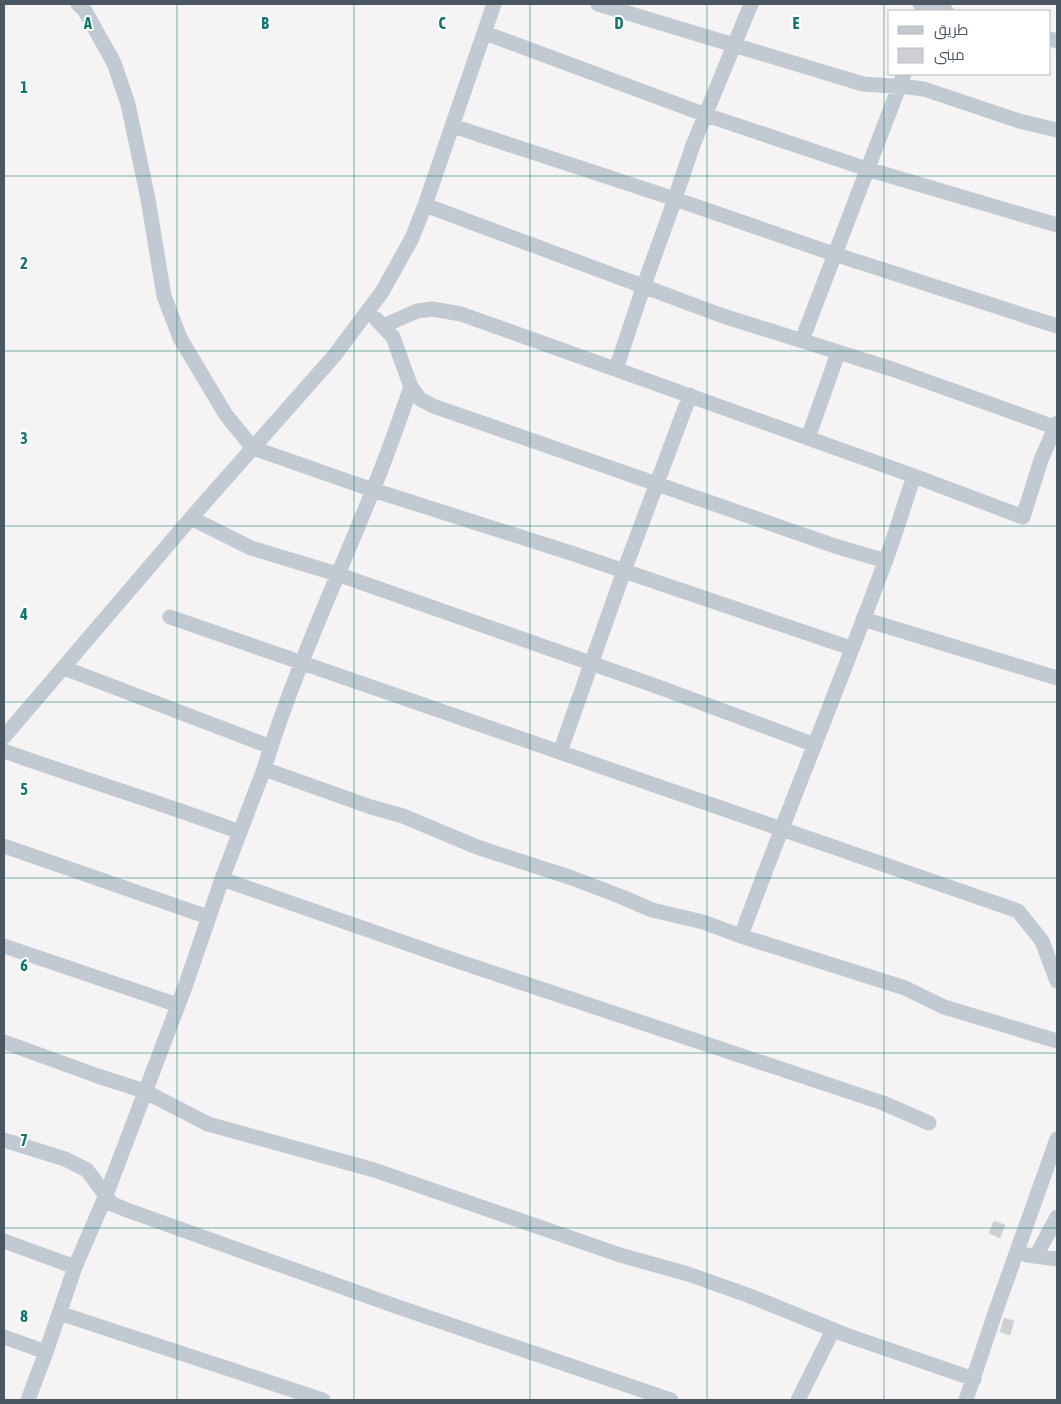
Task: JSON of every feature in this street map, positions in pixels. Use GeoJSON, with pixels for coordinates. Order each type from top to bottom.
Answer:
{"type":"FeatureCollection","features":[{"type":"Feature","properties":{"kind":"street"},"geometry":{"type":"LineString","coordinates":[[78,4],[93,25],[114,63],[128,104],[148,199],[164,296],[177,330],[226,415],[253,448],[373,490],[624,571],[852,648]]}},
{"type":"Feature","properties":{"kind":"street"},"geometry":{"type":"LineString","coordinates":[[4,737],[191,518],[334,356],[382,292],[412,238],[425,205],[494,4]]}},
{"type":"Feature","properties":{"kind":"street"},"geometry":{"type":"LineString","coordinates":[[598,4],[863,84],[901,80]]}},
{"type":"Feature","properties":{"kind":"street"},"geometry":{"type":"LineString","coordinates":[[616,369],[693,145],[751,4]]}},
{"type":"Feature","properties":{"kind":"street"},"geometry":{"type":"LineString","coordinates":[[926,6],[942,10]]}},
{"type":"Feature","properties":{"kind":"street"},"geometry":{"type":"LineString","coordinates":[[485,33],[706,115],[867,169],[1057,225]]}},
{"type":"Feature","properties":{"kind":"street"},"geometry":{"type":"LineString","coordinates":[[901,80],[908,87],[924,89],[1019,121],[1057,130]]}},
{"type":"Feature","properties":{"kind":"street"},"geometry":{"type":"LineString","coordinates":[[802,340],[901,80]]}},
{"type":"Feature","properties":{"kind":"street"},"geometry":{"type":"LineString","coordinates":[[453,126],[675,199],[834,254],[1057,326]]}},
{"type":"Feature","properties":{"kind":"street"},"geometry":{"type":"LineString","coordinates":[[383,326],[417,311],[432,309],[461,314],[690,395],[1023,517],[1041,460],[1057,426],[802,340],[723,316],[425,205]]}},
{"type":"Feature","properties":{"kind":"street"},"geometry":{"type":"LineString","coordinates":[[368,311],[393,337],[411,387],[420,399],[433,406],[835,546],[886,561]]}},
{"type":"Feature","properties":{"kind":"street"},"geometry":{"type":"LineString","coordinates":[[808,438],[838,353]]}},
{"type":"Feature","properties":{"kind":"street"},"geometry":{"type":"LineString","coordinates":[[28,1400],[74,1267],[106,1195],[178,1004],[208,917],[302,663],[373,490],[411,387]]}},
{"type":"Feature","properties":{"kind":"street"},"geometry":{"type":"LineString","coordinates":[[560,752],[624,571],[690,395]]}},
{"type":"Feature","properties":{"kind":"street"},"geometry":{"type":"LineString","coordinates":[[741,936],[886,561],[914,476]]}},
{"type":"Feature","properties":{"kind":"street"},"geometry":{"type":"LineString","coordinates":[[191,518],[251,548],[337,574],[815,744]]}},
{"type":"Feature","properties":{"kind":"street"},"geometry":{"type":"LineString","coordinates":[[170,617],[1018,911],[1042,941],[1057,981]]}},
{"type":"Feature","properties":{"kind":"street"},"geometry":{"type":"LineString","coordinates":[[863,619],[1057,678]]}},
{"type":"Feature","properties":{"kind":"street"},"geometry":{"type":"LineString","coordinates":[[64,668],[271,747]]}},
{"type":"Feature","properties":{"kind":"street"},"geometry":{"type":"LineString","coordinates":[[4,751],[240,832]]}},
{"type":"Feature","properties":{"kind":"street"},"geometry":{"type":"LineString","coordinates":[[264,769],[370,807],[402,816],[477,847],[572,878],[652,910],[703,922],[741,936],[905,988],[944,1006],[1057,1041]]}},
{"type":"Feature","properties":{"kind":"street"},"geometry":{"type":"LineString","coordinates":[[4,846],[208,917]]}},
{"type":"Feature","properties":{"kind":"street"},"geometry":{"type":"LineString","coordinates":[[222,879],[874,1100],[929,1123]]}},
{"type":"Feature","properties":{"kind":"street"},"geometry":{"type":"LineString","coordinates":[[4,946],[178,1004]]}},
{"type":"Feature","properties":{"kind":"street"},"geometry":{"type":"LineString","coordinates":[[4,1042],[95,1076],[144,1091],[208,1124],[374,1170],[620,1255],[688,1274],[750,1296],[833,1330],[974,1379]]}},
{"type":"Feature","properties":{"kind":"street"},"geometry":{"type":"LineString","coordinates":[[966,1400],[1057,1139]]}},
{"type":"Feature","properties":{"kind":"street"},"geometry":{"type":"LineString","coordinates":[[4,1140],[65,1159],[87,1170],[112,1204],[127,1210],[237,1251],[671,1400]]}},
{"type":"Feature","properties":{"kind":"street"},"geometry":{"type":"LineString","coordinates":[[1036,1256],[1057,1217]]}},
{"type":"Feature","properties":{"kind":"street"},"geometry":{"type":"LineString","coordinates":[[4,1241],[74,1267]]}},
{"type":"Feature","properties":{"kind":"street"},"geometry":{"type":"LineString","coordinates":[[1017,1254],[1057,1259]]}},
{"type":"Feature","properties":{"kind":"street"},"geometry":{"type":"LineString","coordinates":[[59,1313],[323,1400]]}},
{"type":"Feature","properties":{"kind":"street"},"geometry":{"type":"LineString","coordinates":[[798,1400],[833,1330]]}},
{"type":"Feature","properties":{"kind":"street"},"geometry":{"type":"LineString","coordinates":[[4,1337],[46,1352]]}},
{"type":"Feature","properties":{"kind":"building"},"geometry":{"type":"Polygon","coordinates":[[[994,1221],[1005,1225],[1000,1238],[989,1233],[994,1221]]]}},
{"type":"Feature","properties":{"kind":"building"},"geometry":{"type":"Polygon","coordinates":[[[1004,1318],[1014,1321],[1010,1335],[1000,1332],[1004,1318]]]}}]}
